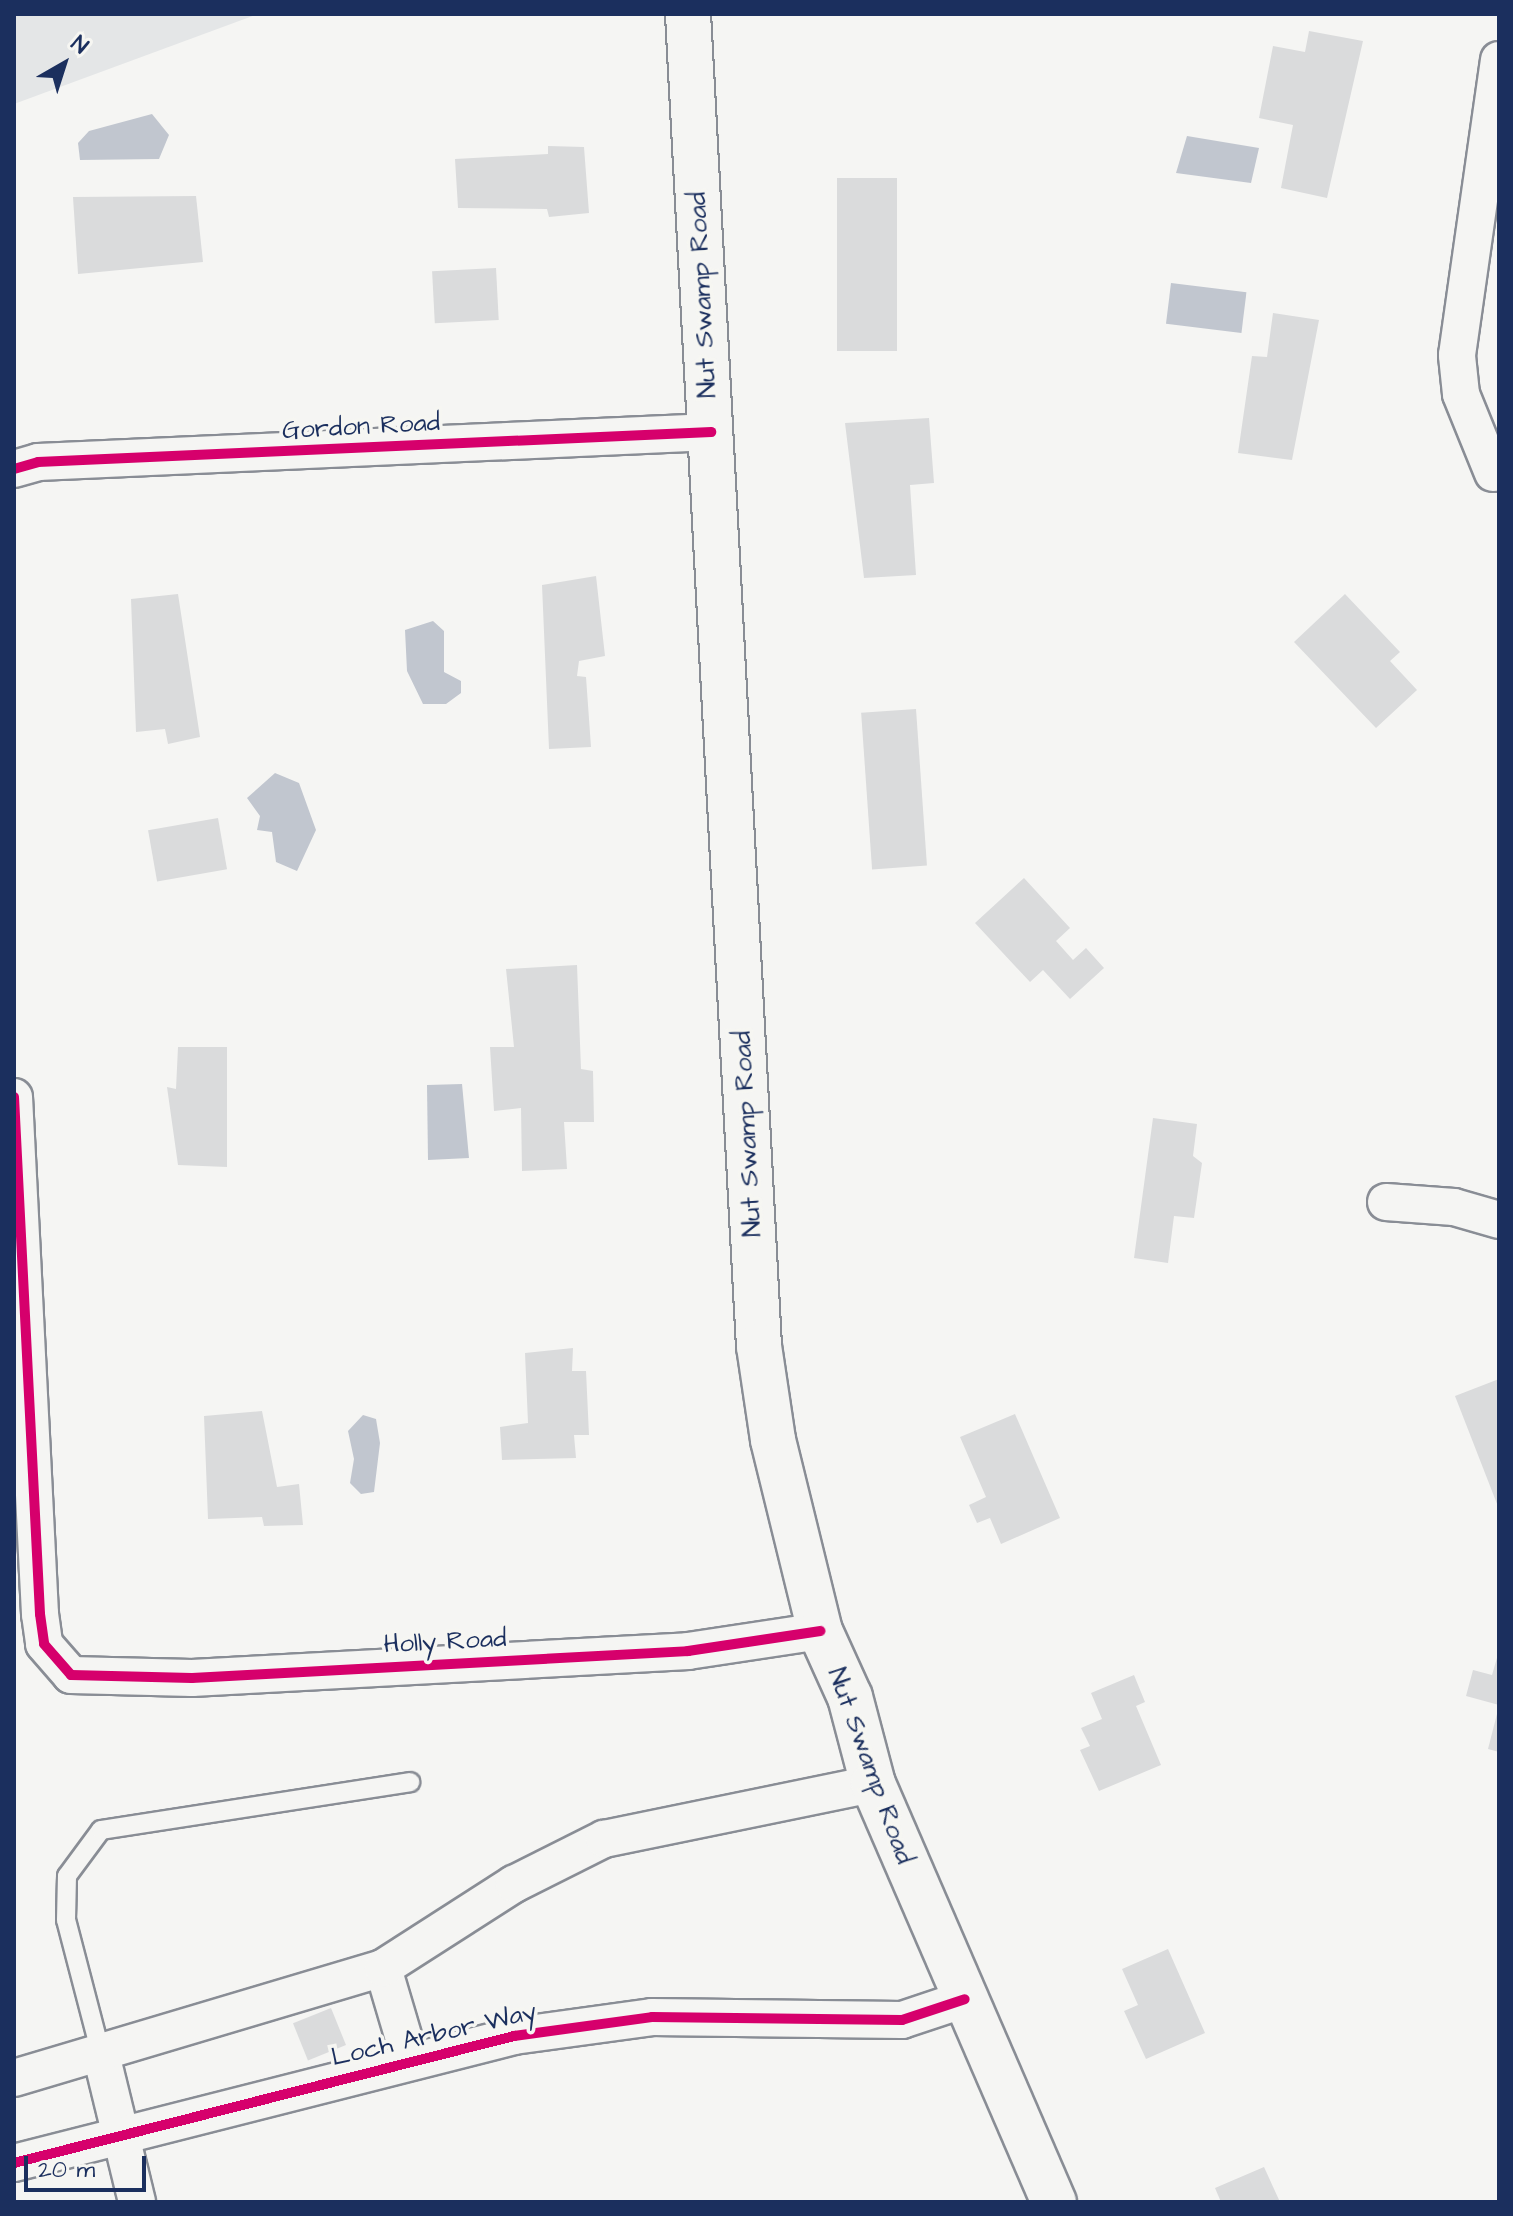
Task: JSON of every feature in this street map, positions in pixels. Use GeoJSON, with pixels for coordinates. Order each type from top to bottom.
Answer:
{"type":"FeatureCollection","features":[{"type":"Feature","properties":{"kind":"main road","name":"Nut Swamp Road"},"geometry":{"type":"LineString","coordinates":[[688,14],[759,1346],[788,1516],[820,1631],[850,1697],[873,1784],[1054,2202]]}},
{"type":"Feature","properties":{"kind":"street"},"geometry":{"type":"LineString","coordinates":[[1493,473],[1461,394],[1457,355],[1499,60]]}},
{"type":"Feature","properties":{"kind":"street","name":"Gordon Road"},"geometry":{"type":"LineString","coordinates":[[14,469],[38,462],[711,432]]}},
{"type":"Feature","properties":{"kind":"street","name":"Holly Road"},"geometry":{"type":"LineString","coordinates":[[14,1097],[40,1614],[44,1644],[71,1675],[192,1678],[688,1651],[820,1631]]}},
{"type":"Feature","properties":{"kind":"street"},"geometry":{"type":"LineString","coordinates":[[1386,1202],[1454,1207],[1499,1220]]}},
{"type":"Feature","properties":{"kind":"street"},"geometry":{"type":"LineString","coordinates":[[14,2078],[383,1968],[514,1884],[604,1839],[873,1784]]}},
{"type":"Feature","properties":{"kind":"street"},"geometry":{"type":"LineString","coordinates":[[383,1968],[410,2059]]}},
{"type":"Feature","properties":{"kind":"street","name":"Loch Arbor Way"},"geometry":{"type":"LineString","coordinates":[[14,2163],[410,2059],[652,2017],[902,2020],[965,1999]]}},
{"type":"Feature","properties":{"kind":"street"},"geometry":{"type":"LineString","coordinates":[[101,2054],[137,2202]]}},
{"type":"Feature","properties":{"kind":"lane"},"geometry":{"type":"LineString","coordinates":[[101,2054],[66,1920],[67,1876],[101,1830],[410,1782]]}},
{"type":"Feature","properties":{"kind":"shaded area"},"geometry":{"type":"Polygon","coordinates":[[[14,14],[258,14],[14,104],[14,14]]]}},
{"type":"Feature","properties":{"kind":"shaded area"},"geometry":{"type":"Polygon","coordinates":[[[152,114],[169,135],[159,159],[80,160],[78,143],[89,131],[152,114]]]}},
{"type":"Feature","properties":{"kind":"shaded area"},"geometry":{"type":"Polygon","coordinates":[[[1187,136],[1259,148],[1251,183],[1176,173],[1187,136]]]}},
{"type":"Feature","properties":{"kind":"shaded area"},"geometry":{"type":"Polygon","coordinates":[[[1171,283],[1246,292],[1241,333],[1166,324],[1171,283]]]}},
{"type":"Feature","properties":{"kind":"shaded area"},"geometry":{"type":"Polygon","coordinates":[[[433,621],[444,631],[444,672],[461,681],[461,693],[446,704],[423,704],[407,671],[405,630],[433,621]]]}},
{"type":"Feature","properties":{"kind":"shaded area"},"geometry":{"type":"Polygon","coordinates":[[[275,773],[299,783],[316,830],[297,871],[276,862],[272,832],[257,830],[260,816],[247,798],[275,773]]]}},
{"type":"Feature","properties":{"kind":"shaded area"},"geometry":{"type":"Polygon","coordinates":[[[462,1084],[469,1158],[428,1160],[427,1085],[462,1084]]]}},
{"type":"Feature","properties":{"kind":"shaded area"},"geometry":{"type":"Polygon","coordinates":[[[363,1415],[376,1419],[380,1443],[374,1492],[361,1494],[350,1483],[354,1459],[348,1431],[363,1415]]]}},
{"type":"Feature","properties":{"kind":"building"},"geometry":{"type":"Polygon","coordinates":[[[1309,31],[1363,41],[1327,198],[1281,188],[1293,125],[1259,118],[1273,46],[1305,52],[1309,31]]]}},
{"type":"Feature","properties":{"kind":"building"},"geometry":{"type":"Polygon","coordinates":[[[548,146],[584,147],[589,213],[549,217],[547,209],[458,208],[455,159],[548,154],[548,146]]]}},
{"type":"Feature","properties":{"kind":"building"},"geometry":{"type":"Polygon","coordinates":[[[837,178],[897,178],[897,351],[837,351],[837,178]]]}},
{"type":"Feature","properties":{"kind":"building"},"geometry":{"type":"Polygon","coordinates":[[[196,196],[203,262],[78,274],[73,197],[196,196]]]}},
{"type":"Feature","properties":{"kind":"building"},"geometry":{"type":"Polygon","coordinates":[[[496,268],[499,320],[435,323],[432,271],[496,268]]]}},
{"type":"Feature","properties":{"kind":"building"},"geometry":{"type":"Polygon","coordinates":[[[1273,313],[1319,320],[1292,460],[1238,453],[1252,356],[1267,357],[1273,313]]]}},
{"type":"Feature","properties":{"kind":"building"},"geometry":{"type":"Polygon","coordinates":[[[929,418],[934,483],[910,485],[916,575],[864,578],[845,423],[929,418]]]}},
{"type":"Feature","properties":{"kind":"building"},"geometry":{"type":"Polygon","coordinates":[[[596,576],[605,656],[579,661],[577,676],[586,677],[591,747],[549,749],[542,585],[596,576]]]}},
{"type":"Feature","properties":{"kind":"building"},"geometry":{"type":"Polygon","coordinates":[[[178,594],[200,737],[168,744],[165,729],[136,732],[131,599],[178,594]]]}},
{"type":"Feature","properties":{"kind":"building"},"geometry":{"type":"Polygon","coordinates":[[[1345,594],[1400,652],[1390,661],[1417,690],[1376,728],[1294,642],[1345,594]]]}},
{"type":"Feature","properties":{"kind":"building"},"geometry":{"type":"Polygon","coordinates":[[[916,709],[927,866],[872,869],[861,713],[916,709]]]}},
{"type":"Feature","properties":{"kind":"building"},"geometry":{"type":"Polygon","coordinates":[[[218,818],[227,869],[157,882],[148,830],[218,818]]]}},
{"type":"Feature","properties":{"kind":"building"},"geometry":{"type":"Polygon","coordinates":[[[1024,878],[1070,928],[1056,941],[1073,960],[1086,948],[1104,968],[1070,999],[1043,970],[1030,982],[975,923],[1024,878]]]}},
{"type":"Feature","properties":{"kind":"building"},"geometry":{"type":"Polygon","coordinates":[[[577,965],[581,1069],[593,1071],[594,1122],[564,1122],[567,1169],[522,1171],[521,1108],[494,1111],[490,1047],[514,1047],[506,969],[577,965]]]}},
{"type":"Feature","properties":{"kind":"building"},"geometry":{"type":"Polygon","coordinates":[[[178,1047],[227,1047],[227,1167],[178,1165],[167,1087],[176,1089],[178,1047]]]}},
{"type":"Feature","properties":{"kind":"building"},"geometry":{"type":"Polygon","coordinates":[[[1153,1118],[1197,1124],[1193,1156],[1202,1163],[1194,1218],[1174,1216],[1168,1263],[1134,1258],[1153,1118]]]}},
{"type":"Feature","properties":{"kind":"building"},"geometry":{"type":"Polygon","coordinates":[[[573,1348],[572,1371],[586,1371],[589,1435],[574,1435],[576,1458],[502,1460],[500,1427],[528,1423],[525,1353],[573,1348]]]}},
{"type":"Feature","properties":{"kind":"building"},"geometry":{"type":"Polygon","coordinates":[[[1499,1379],[1499,1509],[1455,1396],[1499,1379]]]}},
{"type":"Feature","properties":{"kind":"building"},"geometry":{"type":"Polygon","coordinates":[[[262,1411],[277,1487],[299,1484],[303,1525],[264,1526],[262,1517],[208,1519],[204,1416],[262,1411]]]}},
{"type":"Feature","properties":{"kind":"building"},"geometry":{"type":"Polygon","coordinates":[[[1015,1414],[1060,1518],[1001,1544],[990,1518],[977,1523],[969,1505],[986,1497],[960,1437],[1015,1414]]]}},
{"type":"Feature","properties":{"kind":"building"},"geometry":{"type":"Polygon","coordinates":[[[1499,1651],[1499,1705],[1466,1696],[1473,1670],[1492,1675],[1499,1651]]]}},
{"type":"Feature","properties":{"kind":"building"},"geometry":{"type":"Polygon","coordinates":[[[1134,1675],[1145,1702],[1136,1706],[1161,1765],[1099,1791],[1080,1750],[1090,1746],[1081,1728],[1102,1719],[1091,1693],[1134,1675]]]}},
{"type":"Feature","properties":{"kind":"building"},"geometry":{"type":"Polygon","coordinates":[[[1499,1710],[1499,1752],[1488,1749],[1499,1710]]]}},
{"type":"Feature","properties":{"kind":"building"},"geometry":{"type":"Polygon","coordinates":[[[1168,1949],[1205,2033],[1146,2059],[1124,2011],[1138,2005],[1122,1969],[1168,1949]]]}},
{"type":"Feature","properties":{"kind":"building"},"geometry":{"type":"Polygon","coordinates":[[[331,2008],[346,2045],[308,2060],[293,2023],[331,2008]]]}},
{"type":"Feature","properties":{"kind":"building"},"geometry":{"type":"Polygon","coordinates":[[[1264,2167],[1280,2202],[1221,2202],[1215,2188],[1264,2167]]]}},
{"type":"Feature","properties":{"kind":"cycle path"},"geometry":{"type":"LineString","coordinates":[[14,469],[38,462],[711,432]]}},
{"type":"Feature","properties":{"kind":"cycle path"},"geometry":{"type":"LineString","coordinates":[[14,1097],[40,1614],[44,1644],[71,1675],[192,1678],[688,1651],[820,1631]]}},
{"type":"Feature","properties":{"kind":"cycle path"},"geometry":{"type":"LineString","coordinates":[[14,2163],[514,2036],[652,2017],[902,2020],[965,1999]]}}]}
